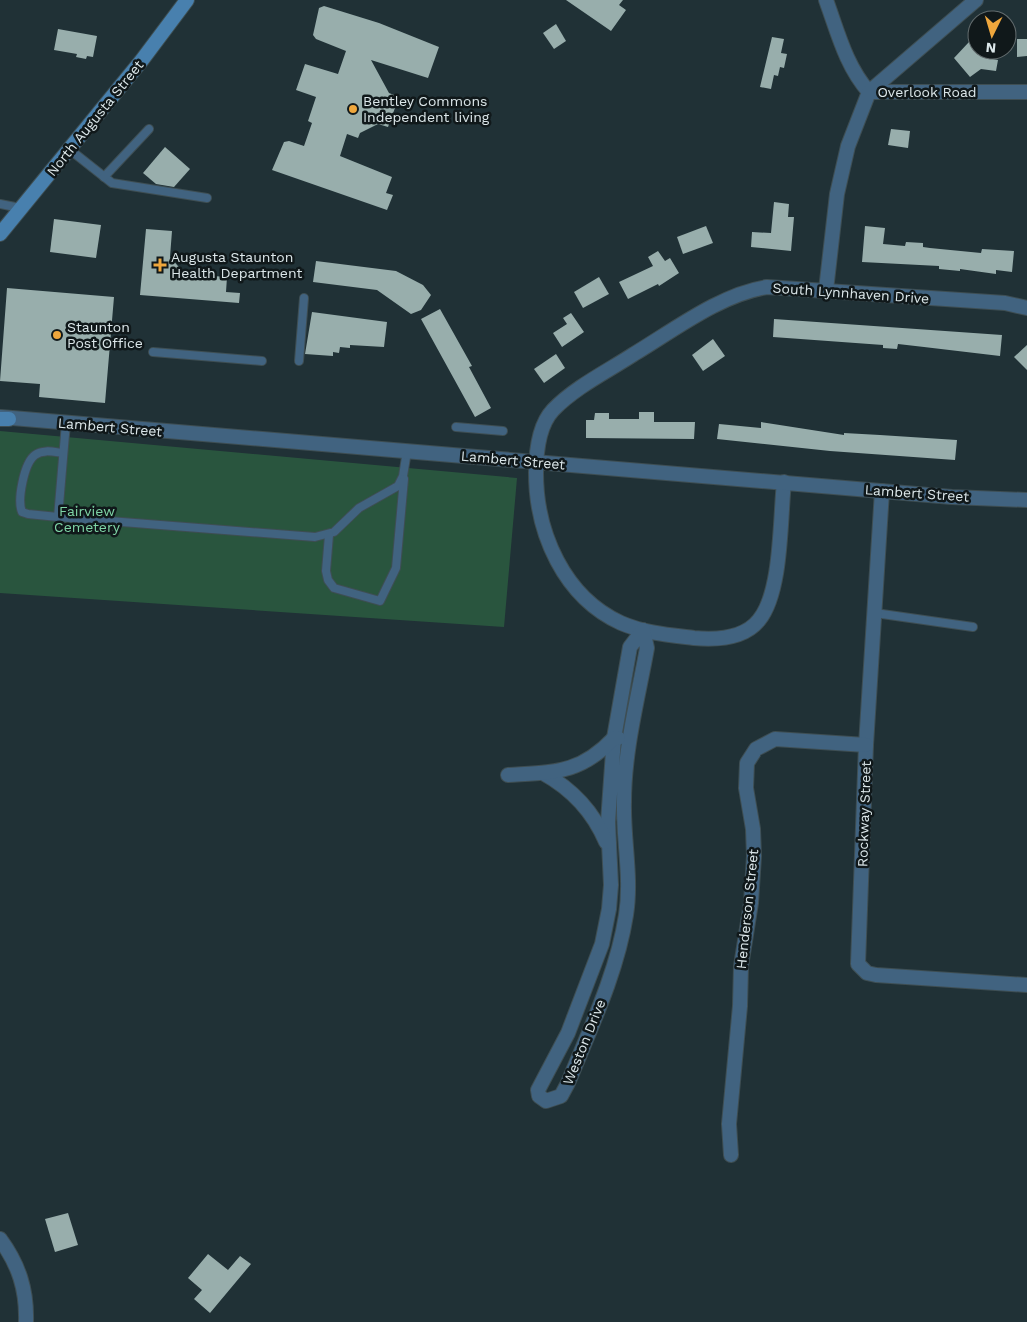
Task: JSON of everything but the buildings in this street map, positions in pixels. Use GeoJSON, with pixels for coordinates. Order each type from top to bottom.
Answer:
{"type":"FeatureCollection","features":[{"type":"Feature","properties":{"kind":"main road","name":"North Augusta Street"},"geometry":{"type":"LineString","coordinates":[[0,234],[142,60],[187,0]]}},
{"type":"Feature","properties":{"kind":"street","name":"Overlook Road"},"geometry":{"type":"LineString","coordinates":[[826,0],[846,57],[858,79],[870,92],[1027,92]]}},
{"type":"Feature","properties":{"kind":"street"},"geometry":{"type":"LineString","coordinates":[[826,290],[840,184],[848,146],[870,92],[976,0]]}},
{"type":"Feature","properties":{"kind":"street","name":"South Lynnhaven Drive"},"geometry":{"type":"LineString","coordinates":[[784,482],[773,595],[758,621],[752,627],[735,636],[714,639],[642,630],[620,622],[595,606],[560,567],[544,532],[536,493],[536,462],[540,438],[553,410],[578,391],[696,316],[740,294],[765,287],[1005,303],[1027,308]]}},
{"type":"Feature","properties":{"kind":"street","name":"Lambert Street"},"geometry":{"type":"LineString","coordinates":[[3,418],[882,491],[1027,500]]}},
{"type":"Feature","properties":{"kind":"street","name":"Rockway Street"},"geometry":{"type":"LineString","coordinates":[[882,491],[866,745],[858,964],[867,972],[876,976],[1027,985]]}},
{"type":"Feature","properties":{"kind":"street","name":"Weston Drive"},"geometry":{"type":"LineString","coordinates":[[642,630],[647,648],[631,740],[624,802],[628,856],[628,894],[622,937],[609,979],[568,1083],[561,1096],[546,1102],[539,1096],[538,1090],[568,1032],[602,944],[609,910],[610,849],[608,822],[614,738],[630,647],[642,630]]}},
{"type":"Feature","properties":{"kind":"street"},"geometry":{"type":"LineString","coordinates":[[508,775],[562,772],[576,766],[600,751],[614,738],[631,740]]}},
{"type":"Feature","properties":{"kind":"street","name":"Henderson Street"},"geometry":{"type":"LineString","coordinates":[[731,1156],[729,1124],[740,1014],[741,966],[751,903],[754,856],[753,829],[746,788],[748,763],[756,748],[775,739],[866,745]]}},
{"type":"Feature","properties":{"kind":"street"},"geometry":{"type":"LineString","coordinates":[[542,773],[560,783],[580,800],[601,830],[610,849]]}},
{"type":"Feature","properties":{"kind":"street"},"geometry":{"type":"LineString","coordinates":[[0,1239],[18,1266],[22,1280],[26,1322]]}},
{"type":"Feature","properties":{"kind":"lane"},"geometry":{"type":"LineString","coordinates":[[104,176],[148,128]]}},
{"type":"Feature","properties":{"kind":"lane"},"geometry":{"type":"LineString","coordinates":[[69,149],[119,185],[207,198]]}},
{"type":"Feature","properties":{"kind":"lane"},"geometry":{"type":"LineString","coordinates":[[0,204],[20,208]]}},
{"type":"Feature","properties":{"kind":"lane"},"geometry":{"type":"LineString","coordinates":[[299,361],[304,298]]}},
{"type":"Feature","properties":{"kind":"lane"},"geometry":{"type":"LineString","coordinates":[[153,352],[262,361]]}},
{"type":"Feature","properties":{"kind":"lane"},"geometry":{"type":"LineString","coordinates":[[58,517],[66,423]]}},
{"type":"Feature","properties":{"kind":"lane"},"geometry":{"type":"LineString","coordinates":[[456,427],[502,431]]}},
{"type":"Feature","properties":{"kind":"lane"},"geometry":{"type":"LineString","coordinates":[[329,534],[326,571],[328,580],[334,588],[380,601],[396,568],[407,451]]}},
{"type":"Feature","properties":{"kind":"lane"},"geometry":{"type":"LineString","coordinates":[[63,453],[44,452],[35,455],[28,466],[19,504],[22,512],[58,517],[315,537],[329,534],[359,508],[396,488],[404,476]]}},
{"type":"Feature","properties":{"kind":"lane"},"geometry":{"type":"LineString","coordinates":[[874,613],[973,627]]}},
{"type":"Feature","properties":{"kind":"green space","name":"Fairview Cemetery"},"geometry":{"type":"Polygon","coordinates":[[[0,431],[517,478],[504,627],[0,593],[0,431]]]}},
{"type":"Feature","properties":{"kind":"place","name":"Bentley Commons Independent living"},"geometry":{"type":"Point","coordinates":[353,109]}},
{"type":"Feature","properties":{"kind":"place","name":"Augusta Staunton Health Department"},"geometry":{"type":"Point","coordinates":[160,265]}},
{"type":"Feature","properties":{"kind":"place","name":"Staunton Post Office"},"geometry":{"type":"Point","coordinates":[57,335]}}]}
